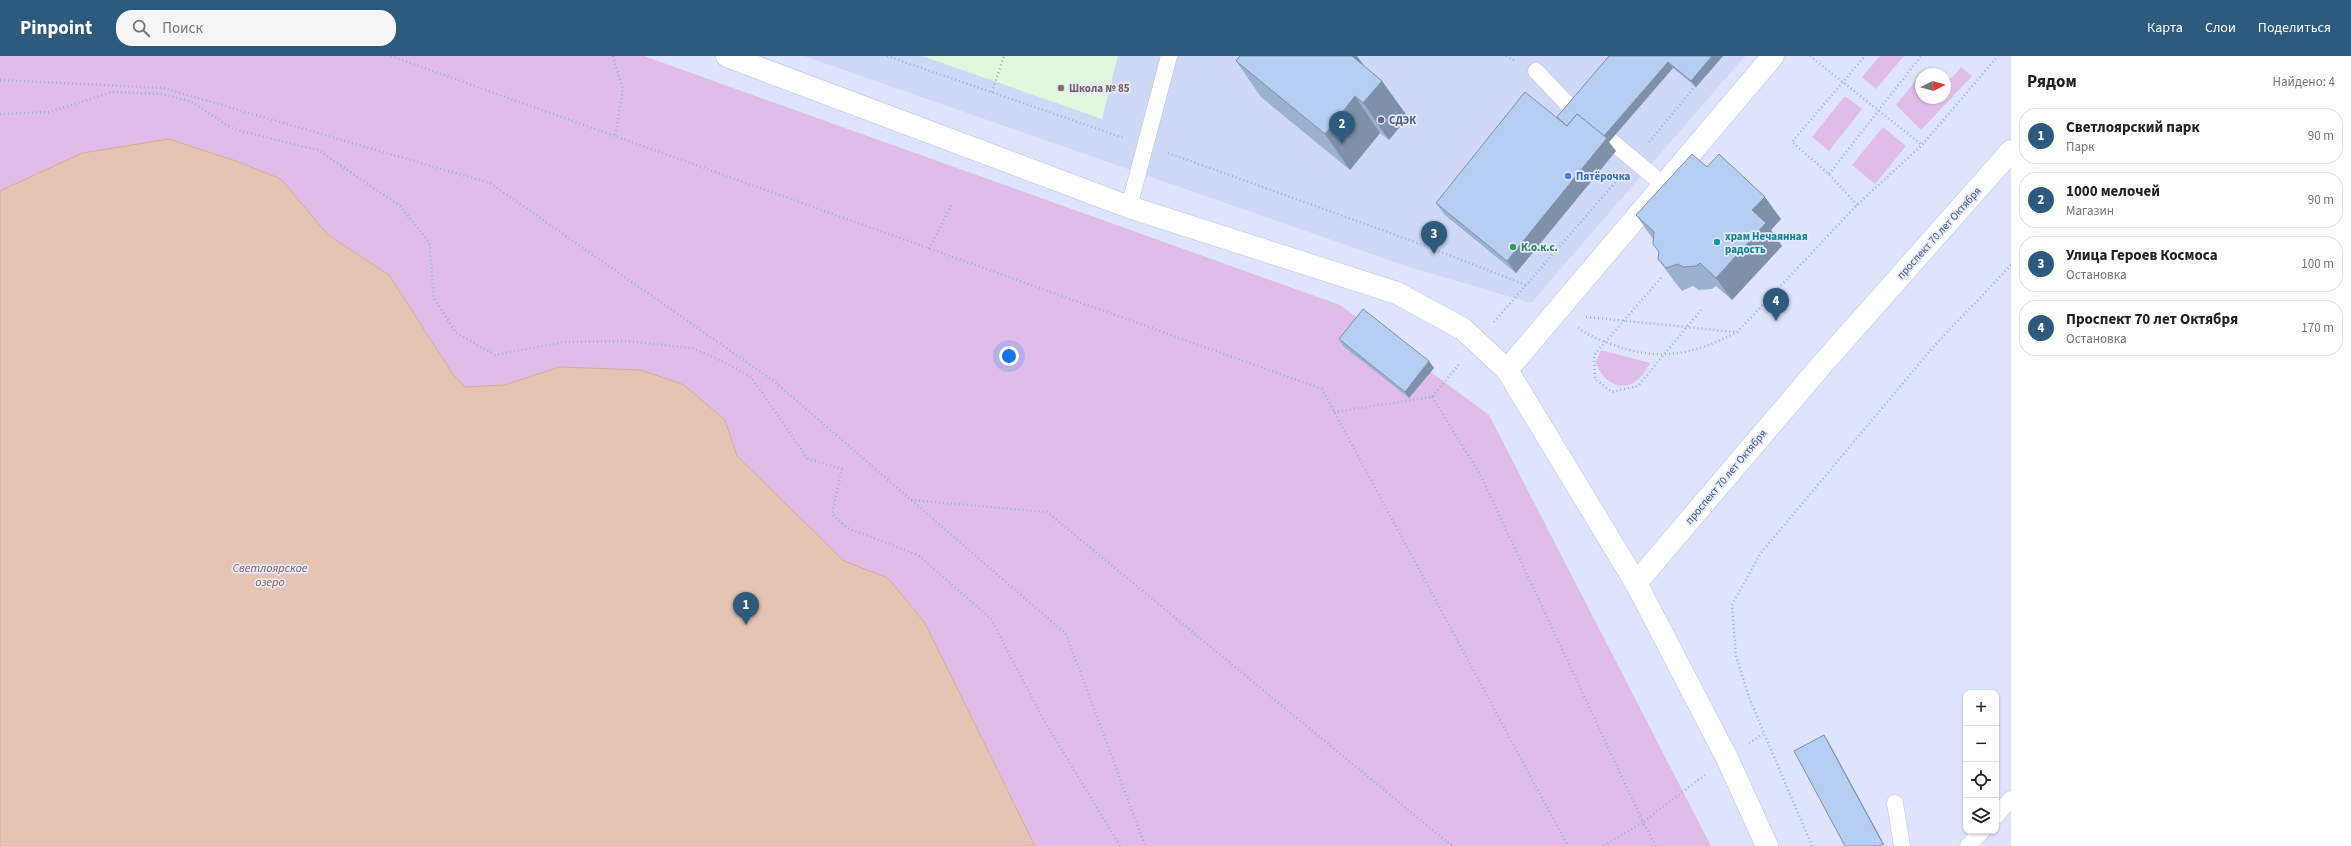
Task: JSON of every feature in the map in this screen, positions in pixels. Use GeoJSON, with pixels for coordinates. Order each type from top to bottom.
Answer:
{"type":"FeatureCollection","features":[{"type":"Feature","properties":{"kind":"street"},"geometry":{"type":"LineString","coordinates":[[728,56],[1129,207],[1397,293],[1463,329],[1507,370],[1636,583],[1727,758],[1767,846]]}},
{"type":"Feature","properties":{"kind":"street"},"geometry":{"type":"LineString","coordinates":[[1507,370],[1773,56]]}},
{"type":"Feature","properties":{"kind":"street","name":"проспект 70 лет Октября"},"geometry":{"type":"LineString","coordinates":[[1636,583],[1819,368],[2011,151]]}},
{"type":"Feature","properties":{"kind":"lane"},"geometry":{"type":"LineString","coordinates":[[1129,207],[1169,56]]}},
{"type":"Feature","properties":{"kind":"lane"},"geometry":{"type":"LineString","coordinates":[[1536,71],[1573,110]]}},
{"type":"Feature","properties":{"kind":"lane"},"geometry":{"type":"LineString","coordinates":[[1611,141],[1664,185]]}},
{"type":"Feature","properties":{"kind":"lane"},"geometry":{"type":"LineString","coordinates":[[1999,813],[2011,799]]}},
{"type":"Feature","properties":{"kind":"lane"},"geometry":{"type":"LineString","coordinates":[[1895,803],[1902,846]]}},
{"type":"Feature","properties":{"kind":"lane"},"geometry":{"type":"LineString","coordinates":[[1968,846],[1979,834]]}},
{"type":"Feature","properties":{"kind":"path"},"geometry":{"type":"LineString","coordinates":[[391,56],[1322,390],[1568,846]]}},
{"type":"Feature","properties":{"kind":"path"},"geometry":{"type":"LineString","coordinates":[[613,56],[623,89],[615,136]]}},
{"type":"Feature","properties":{"kind":"path"},"geometry":{"type":"LineString","coordinates":[[887,56],[1146,145],[1407,239],[1526,285]]}},
{"type":"Feature","properties":{"kind":"path"},"geometry":{"type":"LineString","coordinates":[[992,92],[1004,56]]}},
{"type":"Feature","properties":{"kind":"path"},"geometry":{"type":"LineString","coordinates":[[1810,56],[1922,145]]}},
{"type":"Feature","properties":{"kind":"path"},"geometry":{"type":"LineString","coordinates":[[1857,205],[1829,174],[1792,142],[1865,56]]}},
{"type":"Feature","properties":{"kind":"path"},"geometry":{"type":"LineString","coordinates":[[1829,174],[1921,56]]}},
{"type":"Feature","properties":{"kind":"path"},"geometry":{"type":"LineString","coordinates":[[1575,325],[1605,342],[1629,351],[1664,356],[1681,354],[1715,344],[1737,332],[1857,205],[1922,145],[1998,56]]}},
{"type":"Feature","properties":{"kind":"path"},"geometry":{"type":"LineString","coordinates":[[0,80],[163,88],[490,183],[776,382],[1066,634],[1145,846]]}},
{"type":"Feature","properties":{"kind":"path"},"geometry":{"type":"LineString","coordinates":[[0,114],[50,112],[112,92],[162,94],[192,102],[233,129],[318,150],[400,206],[429,242],[434,298],[452,327],[456,333],[495,355],[563,342],[624,341],[692,348],[724,362],[751,377],[808,459],[842,469],[832,514],[847,528],[918,555],[991,619],[1042,717],[1120,846]]}},
{"type":"Feature","properties":{"kind":"path"},"geometry":{"type":"LineString","coordinates":[[929,249],[952,204]]}},
{"type":"Feature","properties":{"kind":"path"},"geometry":{"type":"LineString","coordinates":[[1812,846],[1763,734],[1736,656],[1732,605],[1760,554],[1934,346],[2011,265]]}},
{"type":"Feature","properties":{"kind":"path"},"geometry":{"type":"LineString","coordinates":[[1661,278],[1594,355],[1595,379],[1612,392],[1638,386],[1689,327],[1701,310]]}},
{"type":"Feature","properties":{"kind":"path"},"geometry":{"type":"LineString","coordinates":[[1579,317],[1737,332]]}},
{"type":"Feature","properties":{"kind":"path"},"geometry":{"type":"LineString","coordinates":[[1334,412],[1432,397],[1480,474],[1643,822],[1656,846]]}},
{"type":"Feature","properties":{"kind":"path"},"geometry":{"type":"LineString","coordinates":[[911,500],[1047,512],[1452,846]]}},
{"type":"Feature","properties":{"kind":"path"},"geometry":{"type":"LineString","coordinates":[[1604,846],[1643,822],[1727,758],[1763,734]]}},
{"type":"Feature","properties":{"kind":"shaded area"},"geometry":{"type":"Polygon","coordinates":[[[0,56],[644,56],[1340,305],[1489,415],[1711,846],[0,846],[0,56]]]}},
{"type":"Feature","properties":{"kind":"shaded area"},"geometry":{"type":"Polygon","coordinates":[[[804,56],[1745,56],[1531,303],[1406,266],[804,56]]]}},
{"type":"Feature","properties":{"kind":"shaded area","name":"Школа № 85"},"geometry":{"type":"Polygon","coordinates":[[[922,56],[1118,56],[1102,119],[922,56]]]}},
{"type":"Feature","properties":{"kind":"shaded area"},"geometry":{"type":"Polygon","coordinates":[[[1880,56],[1904,56],[1876,89],[1862,77],[1880,56]]]}},
{"type":"Feature","properties":{"kind":"shaded area"},"geometry":{"type":"Polygon","coordinates":[[[1961,67],[1972,76],[1951,98],[1951,78],[1961,67]]]}},
{"type":"Feature","properties":{"kind":"shaded area"},"geometry":{"type":"Polygon","coordinates":[[[1915,81],[1915,104],[1946,104],[1921,130],[1896,105],[1915,81]]]}},
{"type":"Feature","properties":{"kind":"shaded area"},"geometry":{"type":"Polygon","coordinates":[[[1845,96],[1862,109],[1829,151],[1812,137],[1845,96]]]}},
{"type":"Feature","properties":{"kind":"shaded area"},"geometry":{"type":"Polygon","coordinates":[[[1883,127],[1906,146],[1875,184],[1852,165],[1883,127]]]}},
{"type":"Feature","properties":{"kind":"shaded area"},"geometry":{"type":"Polygon","coordinates":[[[1601,350],[1650,363],[1639,379],[1632,384],[1625,386],[1619,385],[1607,380],[1599,369],[1596,362],[1601,350]]]}},
{"type":"Feature","properties":{"kind":"water","name":"Светлоярское озеро"},"geometry":{"type":"Polygon","coordinates":[[[169,139],[236,161],[281,179],[328,235],[389,275],[452,373],[465,387],[504,385],[560,367],[641,370],[684,385],[725,420],[737,456],[844,561],[888,578],[925,623],[1035,846],[0,846],[0,191],[82,153],[169,139]]]}},
{"type":"Feature","properties":{"kind":"building"},"geometry":{"type":"Polygon","coordinates":[[[1240,56],[1352,56],[1382,81],[1363,103],[1355,96],[1325,134],[1236,61],[1240,56]]]}},
{"type":"Feature","properties":{"kind":"building"},"geometry":{"type":"Polygon","coordinates":[[[1609,56],[1712,56],[1691,81],[1668,62],[1604,136],[1577,114],[1567,126],[1557,117],[1609,56]]]}},
{"type":"Feature","properties":{"kind":"building"},"geometry":{"type":"Polygon","coordinates":[[[1525,92],[1567,126],[1577,114],[1607,138],[1507,261],[1436,203],[1525,92]]]}},
{"type":"Feature","properties":{"kind":"building","name":"храм Нечаянная радость"},"geometry":{"type":"Polygon","coordinates":[[[1692,154],[1707,167],[1719,154],[1765,197],[1752,210],[1766,223],[1716,278],[1700,263],[1696,266],[1683,267],[1678,264],[1666,268],[1658,259],[1659,252],[1653,244],[1654,232],[1636,215],[1692,154]]]}},
{"type":"Feature","properties":{"kind":"building"},"geometry":{"type":"Polygon","coordinates":[[[1363,309],[1429,361],[1405,392],[1339,339],[1363,309]]]}},
{"type":"Feature","properties":{"kind":"building"},"geometry":{"type":"Polygon","coordinates":[[[1824,735],[1883,844],[1879,846],[1845,846],[1794,751],[1824,735]]]}},
{"type":"Feature","properties":{"kind":"place","name":"Школа № 85"},"geometry":{"type":"Point","coordinates":[1061,88]}},
{"type":"Feature","properties":{"kind":"place","name":"СДЭК"},"geometry":{"type":"Point","coordinates":[1381,120]}},
{"type":"Feature","properties":{"kind":"place","name":"1000 мелочей"},"geometry":{"type":"Point","coordinates":[1342,144]}},
{"type":"Feature","properties":{"kind":"place","name":"Пятёрочка"},"geometry":{"type":"Point","coordinates":[1568,176]}},
{"type":"Feature","properties":{"kind":"place","name":"храм Нечаянная радость"},"geometry":{"type":"Point","coordinates":[1717,242]}},
{"type":"Feature","properties":{"kind":"place","name":"К.о.к.с."},"geometry":{"type":"Point","coordinates":[1513,247]}},
{"type":"Feature","properties":{"kind":"place","name":"Улица Героев Космоса"},"geometry":{"type":"Point","coordinates":[1434,254]}},
{"type":"Feature","properties":{"kind":"place","name":"Проспект 70 лет Октября"},"geometry":{"type":"Point","coordinates":[1776,321]}},
{"type":"Feature","properties":{"kind":"place","name":"Светлоярский парк"},"geometry":{"type":"Point","coordinates":[746,625]}}]}
